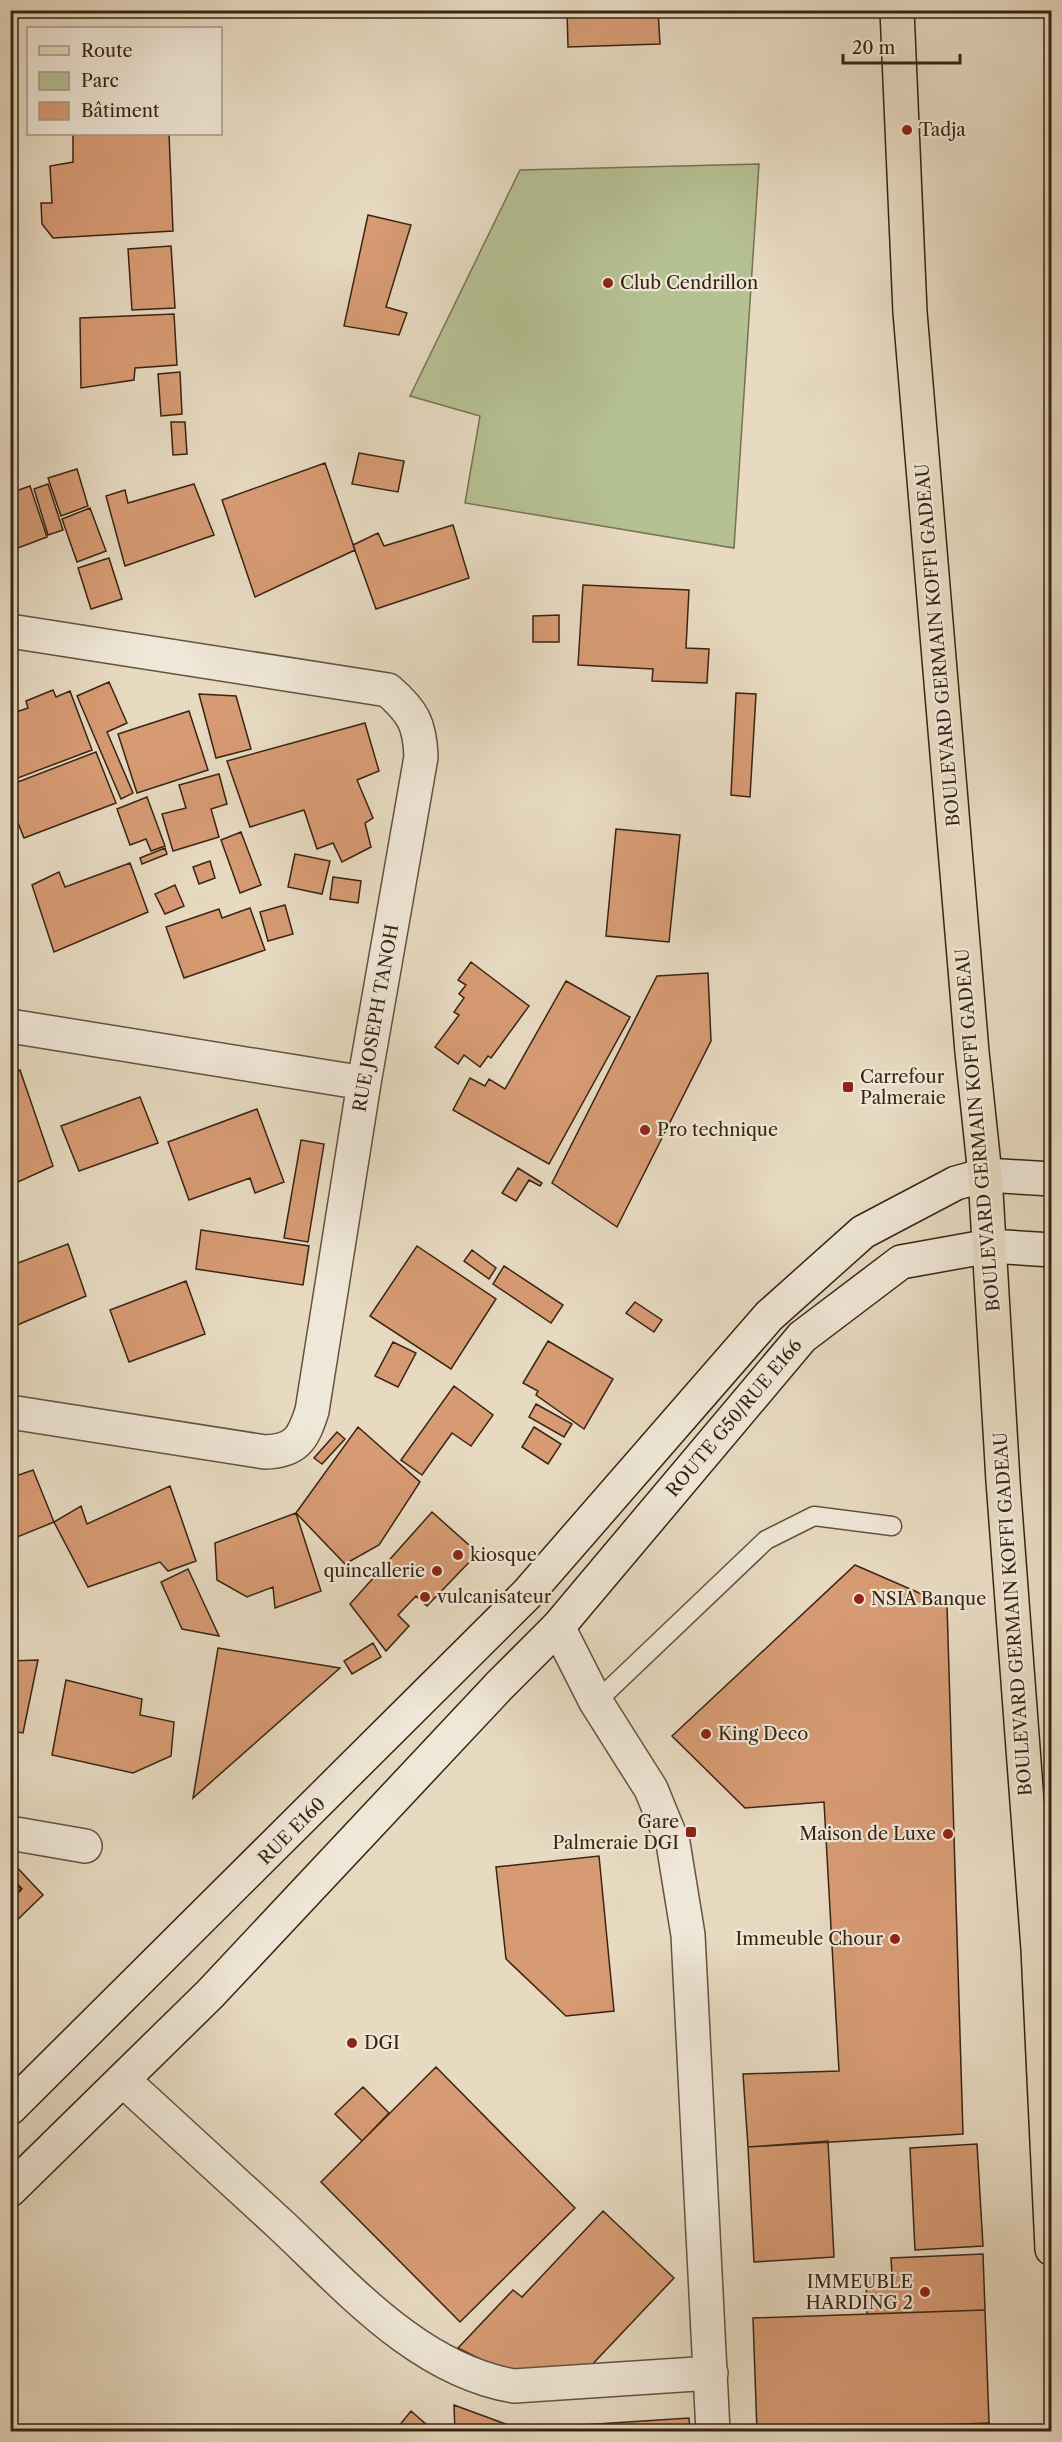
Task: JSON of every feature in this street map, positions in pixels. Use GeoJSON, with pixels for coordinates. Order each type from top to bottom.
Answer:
{"type":"FeatureCollection","features":[{"type":"Feature","properties":{"kind":"main road","name":"BOULEVARD GERMAIN KOFFI GADEAU"},"geometry":{"type":"LineString","coordinates":[[897,10],[910,312],[972,1052],[985,1175],[1003,1481],[1038,1949],[1052,2249]]}},
{"type":"Feature","properties":{"kind":"street","name":"RUE JOSEPH TANOH"},"geometry":{"type":"LineString","coordinates":[[10,631],[388,690],[409,708],[421,734],[421,757],[364,1083],[312,1411],[299,1441],[282,1452],[265,1452],[10,1412]]}},
{"type":"Feature","properties":{"kind":"street"},"geometry":{"type":"LineString","coordinates":[[10,1026],[364,1083]]}},
{"type":"Feature","properties":{"kind":"street"},"geometry":{"type":"LineString","coordinates":[[713,2432],[688,1935],[673,1843],[651,1790],[596,1702],[558,1627],[569,1550],[769,1316],[863,1232],[956,1183],[985,1175],[1052,1179]]}},
{"type":"Feature","properties":{"kind":"street","name":"ROUTE G50/RUE E166"},"geometry":{"type":"LineString","coordinates":[[558,1627],[802,1337],[901,1262],[990,1246],[1052,1250]]}},
{"type":"Feature","properties":{"kind":"street","name":"RUE E160"},"geometry":{"type":"LineString","coordinates":[[10,2108],[393,1730],[569,1550]]}},
{"type":"Feature","properties":{"kind":"street"},"geometry":{"type":"LineString","coordinates":[[10,2190],[218,1985],[558,1627]]}},
{"type":"Feature","properties":{"kind":"street"},"geometry":{"type":"LineString","coordinates":[[10,1833],[85,1846]]}},
{"type":"Feature","properties":{"kind":"street"},"geometry":{"type":"LineString","coordinates":[[123,2080],[381,2318],[458,2368],[486,2381],[514,2386],[711,2373]]}},
{"type":"Feature","properties":{"kind":"lane"},"geometry":{"type":"LineString","coordinates":[[596,1702],[766,1540],[814,1516],[892,1526]]}},
{"type":"Feature","properties":{"kind":"green space","name":"Club Cendrillon"},"geometry":{"type":"Polygon","coordinates":[[[759,164],[734,548],[465,503],[480,416],[410,396],[520,170],[759,164]]]}},
{"type":"Feature","properties":{"kind":"building"},"geometry":{"type":"Polygon","coordinates":[[[567,10],[658,10],[660,44],[568,47],[567,10]]]}},
{"type":"Feature","properties":{"kind":"building"},"geometry":{"type":"Polygon","coordinates":[[[73,135],[169,135],[173,231],[53,238],[42,224],[41,203],[52,203],[50,166],[73,162],[73,135]]]}},
{"type":"Feature","properties":{"kind":"building"},"geometry":{"type":"Polygon","coordinates":[[[368,215],[411,225],[386,307],[407,313],[399,335],[344,326],[368,215]]]}},
{"type":"Feature","properties":{"kind":"building"},"geometry":{"type":"Polygon","coordinates":[[[171,246],[175,308],[132,310],[128,249],[171,246]]]}},
{"type":"Feature","properties":{"kind":"building"},"geometry":{"type":"Polygon","coordinates":[[[174,314],[177,365],[135,368],[134,380],[81,388],[80,318],[174,314]]]}},
{"type":"Feature","properties":{"kind":"building"},"geometry":{"type":"Polygon","coordinates":[[[180,372],[182,414],[161,416],[158,374],[180,372]]]}},
{"type":"Feature","properties":{"kind":"building"},"geometry":{"type":"Polygon","coordinates":[[[171,422],[185,422],[187,454],[173,455],[171,422]]]}},
{"type":"Feature","properties":{"kind":"building"},"geometry":{"type":"Polygon","coordinates":[[[359,453],[404,461],[398,492],[352,484],[359,453]]]}},
{"type":"Feature","properties":{"kind":"building"},"geometry":{"type":"Polygon","coordinates":[[[325,463],[355,550],[255,597],[222,500],[325,463]]]}},
{"type":"Feature","properties":{"kind":"building"},"geometry":{"type":"Polygon","coordinates":[[[77,469],[88,506],[61,516],[48,478],[77,469]]]}},
{"type":"Feature","properties":{"kind":"building"},"geometry":{"type":"Polygon","coordinates":[[[48,484],[63,530],[48,535],[34,489],[48,484]]]}},
{"type":"Feature","properties":{"kind":"building"},"geometry":{"type":"Polygon","coordinates":[[[194,484],[214,535],[125,566],[106,496],[125,490],[128,503],[194,484]]]}},
{"type":"Feature","properties":{"kind":"building"},"geometry":{"type":"Polygon","coordinates":[[[30,486],[47,537],[10,551],[10,493],[30,486]]]}},
{"type":"Feature","properties":{"kind":"building"},"geometry":{"type":"Polygon","coordinates":[[[90,508],[106,551],[77,562],[62,519],[90,508]]]}},
{"type":"Feature","properties":{"kind":"building"},"geometry":{"type":"Polygon","coordinates":[[[453,525],[469,578],[376,609],[353,545],[378,533],[384,546],[453,525]]]}},
{"type":"Feature","properties":{"kind":"building"},"geometry":{"type":"Polygon","coordinates":[[[109,558],[122,599],[91,609],[78,568],[109,558]]]}},
{"type":"Feature","properties":{"kind":"building"},"geometry":{"type":"Polygon","coordinates":[[[583,585],[689,590],[686,648],[709,649],[707,683],[652,681],[653,669],[578,665],[583,585]]]}},
{"type":"Feature","properties":{"kind":"building"},"geometry":{"type":"Polygon","coordinates":[[[559,615],[559,642],[533,642],[533,616],[559,615]]]}},
{"type":"Feature","properties":{"kind":"building"},"geometry":{"type":"Polygon","coordinates":[[[109,682],[127,723],[107,732],[133,793],[121,799],[77,696],[109,682]]]}},
{"type":"Feature","properties":{"kind":"building"},"geometry":{"type":"Polygon","coordinates":[[[53,690],[56,697],[70,691],[92,750],[10,781],[10,714],[28,708],[26,701],[53,690]]]}},
{"type":"Feature","properties":{"kind":"building"},"geometry":{"type":"Polygon","coordinates":[[[736,693],[756,694],[750,797],[731,795],[736,693]]]}},
{"type":"Feature","properties":{"kind":"building"},"geometry":{"type":"Polygon","coordinates":[[[199,694],[236,696],[251,749],[216,758],[199,694]]]}},
{"type":"Feature","properties":{"kind":"building"},"geometry":{"type":"Polygon","coordinates":[[[189,711],[208,770],[137,793],[118,734],[189,711]]]}},
{"type":"Feature","properties":{"kind":"building"},"geometry":{"type":"Polygon","coordinates":[[[365,723],[379,771],[357,780],[373,818],[365,823],[371,847],[342,862],[333,843],[317,849],[304,810],[250,827],[227,761],[365,723]]]}},
{"type":"Feature","properties":{"kind":"building"},"geometry":{"type":"Polygon","coordinates":[[[96,752],[116,803],[24,838],[10,803],[10,785],[96,752]]]}},
{"type":"Feature","properties":{"kind":"building"},"geometry":{"type":"Polygon","coordinates":[[[219,774],[227,804],[211,809],[219,837],[173,851],[162,814],[186,808],[179,785],[219,774]]]}},
{"type":"Feature","properties":{"kind":"building"},"geometry":{"type":"Polygon","coordinates":[[[147,797],[165,846],[151,851],[146,839],[130,845],[117,809],[147,797]]]}},
{"type":"Feature","properties":{"kind":"building"},"geometry":{"type":"Polygon","coordinates":[[[616,829],[680,835],[669,942],[606,936],[616,829]]]}},
{"type":"Feature","properties":{"kind":"building"},"geometry":{"type":"Polygon","coordinates":[[[241,832],[261,885],[240,893],[221,840],[241,832]]]}},
{"type":"Feature","properties":{"kind":"building"},"geometry":{"type":"Polygon","coordinates":[[[165,848],[167,854],[142,864],[140,858],[165,848]]]}},
{"type":"Feature","properties":{"kind":"building"},"geometry":{"type":"Polygon","coordinates":[[[295,854],[330,861],[322,894],[288,887],[295,854]]]}},
{"type":"Feature","properties":{"kind":"building"},"geometry":{"type":"Polygon","coordinates":[[[210,861],[215,878],[199,884],[193,867],[210,861]]]}},
{"type":"Feature","properties":{"kind":"building"},"geometry":{"type":"Polygon","coordinates":[[[130,863],[148,912],[54,952],[32,885],[59,872],[65,887],[130,863]]]}},
{"type":"Feature","properties":{"kind":"building"},"geometry":{"type":"Polygon","coordinates":[[[333,877],[361,881],[358,903],[330,899],[333,877]]]}},
{"type":"Feature","properties":{"kind":"building"},"geometry":{"type":"Polygon","coordinates":[[[175,885],[184,906],[165,914],[155,894],[175,885]]]}},
{"type":"Feature","properties":{"kind":"building"},"geometry":{"type":"Polygon","coordinates":[[[285,905],[293,934],[268,941],[260,912],[285,905]]]}},
{"type":"Feature","properties":{"kind":"building"},"geometry":{"type":"Polygon","coordinates":[[[250,908],[265,950],[184,978],[166,927],[219,909],[222,918],[250,908]]]}},
{"type":"Feature","properties":{"kind":"building"},"geometry":{"type":"Polygon","coordinates":[[[471,962],[529,1006],[491,1058],[488,1056],[480,1067],[464,1055],[458,1064],[435,1047],[459,1015],[454,1012],[464,998],[459,994],[466,985],[458,980],[471,962]]]}},
{"type":"Feature","properties":{"kind":"building"},"geometry":{"type":"Polygon","coordinates":[[[708,973],[711,1041],[617,1227],[552,1183],[657,976],[708,973]]]}},
{"type":"Feature","properties":{"kind":"building"},"geometry":{"type":"Polygon","coordinates":[[[566,981],[630,1017],[549,1164],[453,1110],[470,1078],[485,1086],[489,1079],[505,1089],[566,981]]]}},
{"type":"Feature","properties":{"kind":"building"},"geometry":{"type":"Polygon","coordinates":[[[20,1070],[53,1166],[18,1182],[15,1169],[10,1169],[10,1073],[20,1070]]]}},
{"type":"Feature","properties":{"kind":"building"},"geometry":{"type":"Polygon","coordinates":[[[140,1097],[158,1143],[79,1171],[61,1126],[140,1097]]]}},
{"type":"Feature","properties":{"kind":"building"},"geometry":{"type":"Polygon","coordinates":[[[257,1109],[284,1182],[255,1193],[250,1178],[189,1200],[168,1142],[257,1109]]]}},
{"type":"Feature","properties":{"kind":"building"},"geometry":{"type":"Polygon","coordinates":[[[301,1140],[324,1144],[308,1242],[284,1238],[301,1140]]]}},
{"type":"Feature","properties":{"kind":"building"},"geometry":{"type":"Polygon","coordinates":[[[518,1168],[542,1183],[540,1186],[529,1180],[516,1201],[502,1193],[518,1168]]]}},
{"type":"Feature","properties":{"kind":"building"},"geometry":{"type":"Polygon","coordinates":[[[201,1230],[309,1246],[303,1285],[196,1269],[201,1230]]]}},
{"type":"Feature","properties":{"kind":"building"},"geometry":{"type":"Polygon","coordinates":[[[68,1244],[86,1296],[10,1328],[10,1266],[68,1244]]]}},
{"type":"Feature","properties":{"kind":"building"},"geometry":{"type":"Polygon","coordinates":[[[417,1246],[496,1299],[451,1369],[370,1316],[417,1246]]]}},
{"type":"Feature","properties":{"kind":"building"},"geometry":{"type":"Polygon","coordinates":[[[472,1250],[496,1268],[489,1279],[464,1261],[472,1250]]]}},
{"type":"Feature","properties":{"kind":"building"},"geometry":{"type":"Polygon","coordinates":[[[504,1266],[563,1305],[551,1323],[493,1284],[504,1266]]]}},
{"type":"Feature","properties":{"kind":"building"},"geometry":{"type":"Polygon","coordinates":[[[186,1281],[205,1334],[129,1362],[110,1310],[186,1281]]]}},
{"type":"Feature","properties":{"kind":"building"},"geometry":{"type":"Polygon","coordinates":[[[635,1302],[662,1320],[654,1332],[626,1313],[635,1302]]]}},
{"type":"Feature","properties":{"kind":"building"},"geometry":{"type":"Polygon","coordinates":[[[548,1341],[613,1379],[584,1429],[536,1395],[538,1391],[523,1383],[548,1341]]]}},
{"type":"Feature","properties":{"kind":"building"},"geometry":{"type":"Polygon","coordinates":[[[393,1342],[416,1353],[398,1387],[375,1376],[393,1342]]]}},
{"type":"Feature","properties":{"kind":"building"},"geometry":{"type":"Polygon","coordinates":[[[454,1386],[493,1415],[471,1446],[452,1433],[422,1475],[401,1460],[454,1386]]]}},
{"type":"Feature","properties":{"kind":"building"},"geometry":{"type":"Polygon","coordinates":[[[536,1404],[572,1424],[564,1437],[529,1417],[536,1404]]]}},
{"type":"Feature","properties":{"kind":"building"},"geometry":{"type":"Polygon","coordinates":[[[358,1427],[420,1482],[379,1545],[345,1564],[296,1513],[358,1427]]]}},
{"type":"Feature","properties":{"kind":"building"},"geometry":{"type":"Polygon","coordinates":[[[534,1427],[561,1444],[548,1464],[522,1447],[534,1427]]]}},
{"type":"Feature","properties":{"kind":"building"},"geometry":{"type":"Polygon","coordinates":[[[337,1432],[345,1439],[322,1464],[314,1458],[337,1432]]]}},
{"type":"Feature","properties":{"kind":"building"},"geometry":{"type":"Polygon","coordinates":[[[33,1470],[54,1522],[10,1540],[10,1478],[33,1470]]]}},
{"type":"Feature","properties":{"kind":"building"},"geometry":{"type":"Polygon","coordinates":[[[170,1486],[196,1561],[168,1571],[160,1562],[88,1587],[54,1522],[81,1506],[87,1524],[170,1486]]]}},
{"type":"Feature","properties":{"kind":"building"},"geometry":{"type":"Polygon","coordinates":[[[432,1512],[478,1553],[427,1606],[416,1596],[398,1615],[409,1626],[386,1651],[350,1604],[432,1512]]]}},
{"type":"Feature","properties":{"kind":"building"},"geometry":{"type":"Polygon","coordinates":[[[296,1513],[321,1591],[275,1608],[273,1587],[247,1597],[217,1580],[215,1543],[296,1513]]]}},
{"type":"Feature","properties":{"kind":"building","name":"Immeuble Chour"},"geometry":{"type":"Polygon","coordinates":[[[855,1565],[947,1605],[963,2134],[748,2147],[743,2074],[839,2071],[824,1802],[745,1808],[672,1736],[855,1565]]]}},
{"type":"Feature","properties":{"kind":"building"},"geometry":{"type":"Polygon","coordinates":[[[188,1569],[219,1636],[182,1629],[161,1582],[188,1569]]]}},
{"type":"Feature","properties":{"kind":"building"},"geometry":{"type":"Polygon","coordinates":[[[373,1643],[381,1657],[352,1674],[344,1661],[373,1643]]]}},
{"type":"Feature","properties":{"kind":"building"},"geometry":{"type":"Polygon","coordinates":[[[218,1648],[340,1668],[193,1798],[218,1648]]]}},
{"type":"Feature","properties":{"kind":"building"},"geometry":{"type":"Polygon","coordinates":[[[38,1660],[23,1733],[10,1731],[10,1661],[38,1660]]]}},
{"type":"Feature","properties":{"kind":"building"},"geometry":{"type":"Polygon","coordinates":[[[66,1680],[142,1699],[140,1715],[174,1722],[171,1756],[133,1773],[52,1755],[66,1680]]]}},
{"type":"Feature","properties":{"kind":"building"},"geometry":{"type":"Polygon","coordinates":[[[599,1856],[614,2011],[566,2016],[506,1959],[496,1867],[599,1856]]]}},
{"type":"Feature","properties":{"kind":"building"},"geometry":{"type":"Polygon","coordinates":[[[10,1860],[43,1895],[10,1927],[10,1901],[22,1889],[10,1875],[10,1860]]]}},
{"type":"Feature","properties":{"kind":"building"},"geometry":{"type":"Polygon","coordinates":[[[10,1877],[21,1889],[10,1900],[10,1877]]]}},
{"type":"Feature","properties":{"kind":"building"},"geometry":{"type":"Polygon","coordinates":[[[436,2067],[575,2208],[460,2322],[321,2182],[436,2067]]]}},
{"type":"Feature","properties":{"kind":"building"},"geometry":{"type":"Polygon","coordinates":[[[363,2087],[389,2113],[362,2141],[335,2114],[363,2087]]]}},
{"type":"Feature","properties":{"kind":"building"},"geometry":{"type":"Polygon","coordinates":[[[828,2141],[834,2257],[754,2262],[748,2147],[828,2141]]]}},
{"type":"Feature","properties":{"kind":"building"},"geometry":{"type":"Polygon","coordinates":[[[977,2144],[983,2246],[915,2250],[910,2148],[977,2144]]]}},
{"type":"Feature","properties":{"kind":"building"},"geometry":{"type":"Polygon","coordinates":[[[603,2211],[674,2278],[586,2371],[518,2378],[458,2348],[513,2290],[522,2297],[603,2211]]]}},
{"type":"Feature","properties":{"kind":"building","name":"IMMEUBLE HARDING 2"},"geometry":{"type":"Polygon","coordinates":[[[983,2254],[985,2310],[867,2314],[866,2275],[892,2274],[891,2258],[983,2254]]]}},
{"type":"Feature","properties":{"kind":"building"},"geometry":{"type":"Polygon","coordinates":[[[985,2310],[989,2423],[757,2432],[753,2318],[985,2310]]]}},
{"type":"Feature","properties":{"kind":"building"},"geometry":{"type":"Polygon","coordinates":[[[454,2405],[522,2430],[522,2432],[455,2432],[454,2405]]]}},
{"type":"Feature","properties":{"kind":"building"},"geometry":{"type":"Polygon","coordinates":[[[411,2411],[428,2426],[424,2432],[394,2432],[411,2411]]]}},
{"type":"Feature","properties":{"kind":"building"},"geometry":{"type":"Polygon","coordinates":[[[689,2418],[690,2432],[535,2432],[535,2428],[689,2418]]]}},
{"type":"Feature","properties":{"kind":"building"},"geometry":{"type":"Polygon","coordinates":[[[989,2423],[989,2432],[769,2432],[989,2423]]]}},
{"type":"Feature","properties":{"kind":"place","name":"Tadja"},"geometry":{"type":"Point","coordinates":[907,130]}},
{"type":"Feature","properties":{"kind":"place","name":"Club Cendrillon"},"geometry":{"type":"Point","coordinates":[608,283]}},
{"type":"Feature","properties":{"kind":"place","name":"Carrefour Palmeraie"},"geometry":{"type":"Point","coordinates":[848,1087]}},
{"type":"Feature","properties":{"kind":"place","name":"Pro technique"},"geometry":{"type":"Point","coordinates":[645,1130]}},
{"type":"Feature","properties":{"kind":"place","name":"kiosque"},"geometry":{"type":"Point","coordinates":[458,1555]}},
{"type":"Feature","properties":{"kind":"place","name":"quincallerie"},"geometry":{"type":"Point","coordinates":[437,1571]}},
{"type":"Feature","properties":{"kind":"place","name":"vulcanisateur"},"geometry":{"type":"Point","coordinates":[425,1597]}},
{"type":"Feature","properties":{"kind":"place","name":"NSIA Banque"},"geometry":{"type":"Point","coordinates":[859,1599]}},
{"type":"Feature","properties":{"kind":"place","name":"King Deco"},"geometry":{"type":"Point","coordinates":[706,1734]}},
{"type":"Feature","properties":{"kind":"place","name":"Gare Palmeraie DGI"},"geometry":{"type":"Point","coordinates":[691,1832]}},
{"type":"Feature","properties":{"kind":"place","name":"Maison de Luxe"},"geometry":{"type":"Point","coordinates":[948,1834]}},
{"type":"Feature","properties":{"kind":"place","name":"Immeuble Chour"},"geometry":{"type":"Point","coordinates":[895,1939]}},
{"type":"Feature","properties":{"kind":"place","name":"DGI"},"geometry":{"type":"Point","coordinates":[352,2043]}},
{"type":"Feature","properties":{"kind":"place","name":"IMMEUBLE HARDING 2"},"geometry":{"type":"Point","coordinates":[925,2292]}}]}
